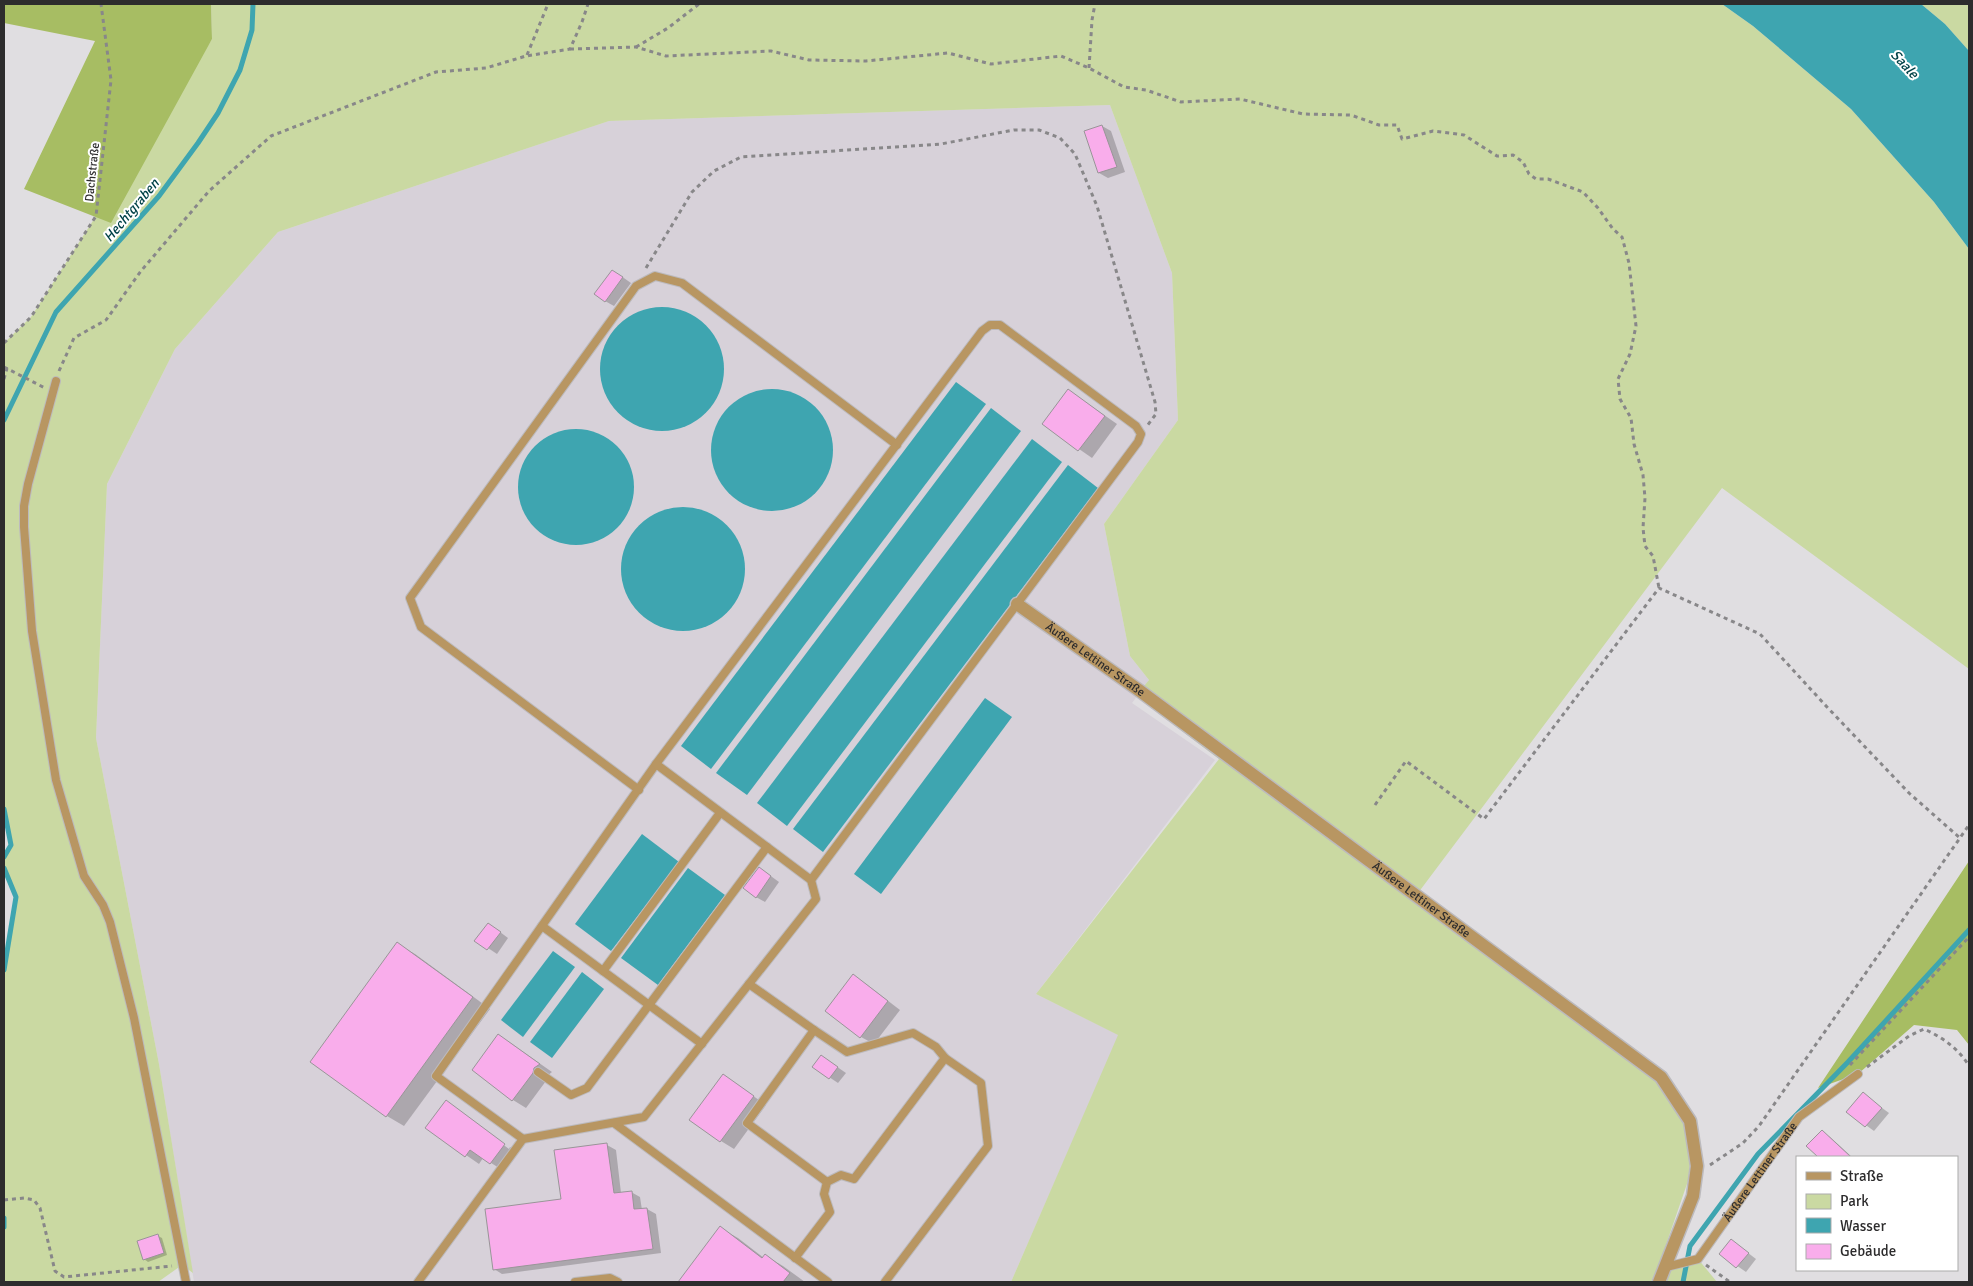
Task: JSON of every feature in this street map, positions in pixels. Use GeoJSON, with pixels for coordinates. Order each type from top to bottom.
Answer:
{"type":"FeatureCollection","features":[{"type":"Feature","properties":{"kind":"street","name":"Äußere Lettiner Straße"},"geometry":{"type":"LineString","coordinates":[[1017,604],[1140,691],[1661,1077],[1690,1121],[1697,1166],[1693,1196],[1666,1267],[1658,1282]]}},
{"type":"Feature","properties":{"kind":"lane"},"geometry":{"type":"LineString","coordinates":[[639,790],[421,627],[410,598],[636,286],[655,276],[682,284],[897,445]]}},
{"type":"Feature","properties":{"kind":"lane"},"geometry":{"type":"LineString","coordinates":[[523,1139],[436,1076],[656,764],[982,331],[990,325],[1000,325],[1136,426],[1141,434],[1138,442],[811,880]]}},
{"type":"Feature","properties":{"kind":"lane"},"geometry":{"type":"LineString","coordinates":[[56,381],[28,484],[24,506],[32,631],[56,780],[84,876],[103,905],[112,932],[134,1018],[186,1282]]}},
{"type":"Feature","properties":{"kind":"lane"},"geometry":{"type":"LineString","coordinates":[[418,1282],[523,1139],[644,1117],[816,899],[811,880],[656,764]]}},
{"type":"Feature","properties":{"kind":"lane"},"geometry":{"type":"LineString","coordinates":[[603,971],[720,813]]}},
{"type":"Feature","properties":{"kind":"lane"},"geometry":{"type":"LineString","coordinates":[[538,1072],[571,1095],[587,1088],[767,847]]}},
{"type":"Feature","properties":{"kind":"lane"},"geometry":{"type":"LineString","coordinates":[[542,926],[702,1044]]}},
{"type":"Feature","properties":{"kind":"lane"},"geometry":{"type":"LineString","coordinates":[[749,984],[847,1052],[913,1033],[936,1047],[945,1058],[981,1083],[988,1146],[885,1282]]}},
{"type":"Feature","properties":{"kind":"lane"},"geometry":{"type":"LineString","coordinates":[[814,1030],[747,1123],[827,1182]]}},
{"type":"Feature","properties":{"kind":"lane"},"geometry":{"type":"LineString","coordinates":[[795,1258],[830,1212],[824,1194],[827,1182],[841,1175],[854,1179],[945,1058]]}},
{"type":"Feature","properties":{"kind":"lane","name":"Äußere Lettiner Straße"},"geometry":{"type":"LineString","coordinates":[[1698,1258],[1799,1117],[1858,1074]]}},
{"type":"Feature","properties":{"kind":"lane"},"geometry":{"type":"LineString","coordinates":[[614,1123],[828,1282]]}},
{"type":"Feature","properties":{"kind":"lane"},"geometry":{"type":"LineString","coordinates":[[1666,1267],[1698,1258]]}},
{"type":"Feature","properties":{"kind":"lane"},"geometry":{"type":"LineString","coordinates":[[575,1282],[610,1278],[618,1282]]}},
{"type":"Feature","properties":{"kind":"path","name":"Dachstraße"},"geometry":{"type":"LineString","coordinates":[[4,342],[31,317],[96,216],[110,80],[101,4]]}},
{"type":"Feature","properties":{"kind":"path"},"geometry":{"type":"LineString","coordinates":[[526,56],[548,4]]}},
{"type":"Feature","properties":{"kind":"path"},"geometry":{"type":"LineString","coordinates":[[570,49],[588,4]]}},
{"type":"Feature","properties":{"kind":"path"},"geometry":{"type":"LineString","coordinates":[[636,47],[668,28],[699,4]]}},
{"type":"Feature","properties":{"kind":"path"},"geometry":{"type":"LineString","coordinates":[[1089,68],[1095,4]]}},
{"type":"Feature","properties":{"kind":"path"},"geometry":{"type":"LineString","coordinates":[[56,381],[60,366],[74,338],[106,320],[141,271],[209,192],[272,136],[436,72],[486,68],[526,56],[570,49],[636,47],[666,56],[771,51],[809,60],[866,61],[948,53],[991,64],[1061,56],[1089,68],[1124,87],[1146,90],[1181,102],[1240,99],[1303,114],[1351,116],[1380,126],[1397,125],[1402,139],[1433,131],[1464,135],[1497,156],[1513,155],[1523,162],[1529,174],[1536,180],[1548,179],[1582,192],[1622,237],[1629,263],[1636,326],[1630,354],[1618,379],[1620,399],[1631,418],[1634,444],[1643,475],[1645,546],[1653,556],[1659,588],[1484,819],[1406,761],[1375,806]]}},
{"type":"Feature","properties":{"kind":"path"},"geometry":{"type":"LineString","coordinates":[[636,286],[692,192],[714,171],[741,157],[941,144],[1014,130],[1039,130],[1060,138],[1075,154],[1097,206],[1156,402],[1156,414],[1141,434]]}},
{"type":"Feature","properties":{"kind":"path"},"geometry":{"type":"LineString","coordinates":[[4,379],[5,368],[40,385]]}},
{"type":"Feature","properties":{"kind":"path"},"geometry":{"type":"LineString","coordinates":[[1659,588],[1760,634],[1827,708],[1909,793],[1960,838]]}},
{"type":"Feature","properties":{"kind":"path"},"geometry":{"type":"LineString","coordinates":[[1697,1166],[1712,1164],[1743,1143],[1759,1126],[1969,826]]}},
{"type":"Feature","properties":{"kind":"path"},"geometry":{"type":"LineString","coordinates":[[1849,1066],[1969,937]]}},
{"type":"Feature","properties":{"kind":"path"},"geometry":{"type":"LineString","coordinates":[[1858,1074],[1909,1036],[1924,1029],[1935,1034],[1961,1054],[1969,1066]]}},
{"type":"Feature","properties":{"kind":"path"},"geometry":{"type":"LineString","coordinates":[[4,1200],[34,1200],[40,1208],[55,1271],[64,1277],[182,1265]]}},
{"type":"Feature","properties":{"kind":"path"},"geometry":{"type":"LineString","coordinates":[[1698,1258],[1730,1282]]}},
{"type":"Feature","properties":{"kind":"shaded area"},"geometry":{"type":"Polygon","coordinates":[[[1110,105],[1172,273],[1178,420],[1104,524],[1130,656],[1149,680],[1132,703],[1215,760],[1036,994],[1119,1035],[1011,1282],[194,1282],[159,1064],[96,738],[107,484],[175,349],[278,232],[609,121],[1110,105]]]}},
{"type":"Feature","properties":{"kind":"green space"},"geometry":{"type":"Polygon","coordinates":[[[4,4],[211,4],[212,39],[111,223],[24,189],[95,41],[4,23],[4,4]]]}},
{"type":"Feature","properties":{"kind":"green space"},"geometry":{"type":"Polygon","coordinates":[[[211,4],[1722,4],[1753,26],[1851,109],[1934,202],[1969,249],[1969,669],[1722,488],[1418,893],[1655,1077],[1683,1115],[1692,1147],[1688,1181],[1659,1265],[1651,1282],[1011,1282],[1118,1035],[1036,994],[1219,759],[1141,700],[1140,691],[1149,680],[1130,656],[1104,524],[1178,420],[1172,273],[1110,105],[609,121],[278,232],[175,349],[107,484],[96,738],[159,1064],[193,1273],[182,1265],[158,1282],[4,1282],[4,970],[16,897],[4,868],[4,857],[11,845],[4,809],[4,343],[31,317],[212,39],[211,4]]]}},
{"type":"Feature","properties":{"kind":"green space"},"geometry":{"type":"Polygon","coordinates":[[[1921,4],[1969,4],[1969,51],[1945,24],[1921,4]]]}},
{"type":"Feature","properties":{"kind":"green space"},"geometry":{"type":"Polygon","coordinates":[[[1969,861],[1969,1045],[1957,1030],[1914,1025],[1858,1074],[1818,1088],[1969,861]]]}},
{"type":"Feature","properties":{"kind":"green space"},"geometry":{"type":"Polygon","coordinates":[[[1698,1259],[1717,1282],[1659,1282],[1666,1267],[1698,1259]]]}},
{"type":"Feature","properties":{"kind":"water","name":"Saale"},"geometry":{"type":"Polygon","coordinates":[[[1722,4],[1921,4],[1945,24],[1969,51],[1969,249],[1934,202],[1851,109],[1753,26],[1722,4]]]}},
{"type":"Feature","properties":{"kind":"water"},"geometry":{"type":"Polygon","coordinates":[[[662,307],[686,311],[706,325],[720,345],[724,369],[720,393],[706,413],[686,427],[662,431],[638,427],[618,413],[604,393],[600,369],[604,345],[618,325],[638,311],[662,307]]]}},
{"type":"Feature","properties":{"kind":"water"},"geometry":{"type":"Polygon","coordinates":[[[956,382],[986,404],[711,769],[681,746],[956,382]]]}},
{"type":"Feature","properties":{"kind":"water"},"geometry":{"type":"Polygon","coordinates":[[[772,389],[796,393],[815,407],[829,426],[833,450],[829,474],[815,493],[796,507],[772,511],[748,507],[729,493],[715,474],[711,450],[715,426],[729,407],[748,393],[772,389]]]}},
{"type":"Feature","properties":{"kind":"water"},"geometry":{"type":"Polygon","coordinates":[[[991,408],[1021,431],[747,795],[716,773],[991,408]]]}},
{"type":"Feature","properties":{"kind":"water"},"geometry":{"type":"Polygon","coordinates":[[[576,429],[598,433],[608,438],[617,446],[625,455],[630,465],[634,487],[630,509],[625,519],[617,528],[608,536],[598,541],[576,545],[554,541],[544,536],[535,528],[527,519],[522,509],[518,487],[522,465],[527,455],[535,446],[544,438],[554,433],[576,429]]]}},
{"type":"Feature","properties":{"kind":"water"},"geometry":{"type":"Polygon","coordinates":[[[1032,439],[1062,462],[787,826],[757,803],[1032,439]]]}},
{"type":"Feature","properties":{"kind":"water"},"geometry":{"type":"Polygon","coordinates":[[[1068,465],[1098,488],[823,852],[793,829],[1068,465]]]}},
{"type":"Feature","properties":{"kind":"water"},"geometry":{"type":"Polygon","coordinates":[[[683,507],[707,511],[727,525],[741,545],[745,569],[741,593],[727,613],[707,627],[683,631],[659,627],[639,613],[625,593],[621,569],[625,545],[639,525],[659,511],[683,507]]]}},
{"type":"Feature","properties":{"kind":"water"},"geometry":{"type":"Polygon","coordinates":[[[985,698],[1012,717],[881,894],[854,874],[985,698]]]}},
{"type":"Feature","properties":{"kind":"water"},"geometry":{"type":"Polygon","coordinates":[[[642,834],[679,862],[611,951],[575,924],[642,834]]]}},
{"type":"Feature","properties":{"kind":"water"},"geometry":{"type":"Polygon","coordinates":[[[688,868],[725,895],[658,985],[621,958],[688,868]]]}},
{"type":"Feature","properties":{"kind":"water"},"geometry":{"type":"Polygon","coordinates":[[[553,951],[575,967],[523,1037],[501,1020],[553,951]]]}},
{"type":"Feature","properties":{"kind":"water"},"geometry":{"type":"Polygon","coordinates":[[[582,972],[604,989],[552,1058],[530,1042],[582,972]]]}},
{"type":"Feature","properties":{"kind":"building"},"geometry":{"type":"Polygon","coordinates":[[[1102,125],[1117,167],[1098,173],[1084,131],[1102,125]]]}},
{"type":"Feature","properties":{"kind":"building"},"geometry":{"type":"Polygon","coordinates":[[[612,270],[623,277],[605,302],[594,294],[612,270]]]}},
{"type":"Feature","properties":{"kind":"building"},"geometry":{"type":"Polygon","coordinates":[[[1068,389],[1105,416],[1078,451],[1042,424],[1068,389]]]}},
{"type":"Feature","properties":{"kind":"building"},"geometry":{"type":"Polygon","coordinates":[[[759,867],[771,876],[756,898],[743,888],[759,867]]]}},
{"type":"Feature","properties":{"kind":"building"},"geometry":{"type":"Polygon","coordinates":[[[488,923],[501,932],[487,950],[474,941],[488,923]]]}},
{"type":"Feature","properties":{"kind":"building"},"geometry":{"type":"Polygon","coordinates":[[[397,942],[473,997],[386,1117],[310,1062],[397,942]]]}},
{"type":"Feature","properties":{"kind":"building"},"geometry":{"type":"Polygon","coordinates":[[[853,974],[888,1001],[860,1038],[825,1011],[853,974]]]}},
{"type":"Feature","properties":{"kind":"building"},"geometry":{"type":"Polygon","coordinates":[[[498,1034],[540,1064],[534,1068],[533,1073],[512,1101],[472,1070],[498,1034]]]}},
{"type":"Feature","properties":{"kind":"building"},"geometry":{"type":"Polygon","coordinates":[[[821,1055],[838,1067],[829,1079],[812,1067],[821,1055]]]}},
{"type":"Feature","properties":{"kind":"building"},"geometry":{"type":"Polygon","coordinates":[[[723,1074],[754,1096],[720,1142],[689,1120],[723,1074]]]}},
{"type":"Feature","properties":{"kind":"building"},"geometry":{"type":"Polygon","coordinates":[[[1863,1092],[1882,1108],[1865,1127],[1846,1112],[1863,1092]]]}},
{"type":"Feature","properties":{"kind":"building"},"geometry":{"type":"Polygon","coordinates":[[[446,1100],[505,1144],[490,1164],[470,1150],[465,1157],[425,1128],[446,1100]]]}},
{"type":"Feature","properties":{"kind":"building"},"geometry":{"type":"Polygon","coordinates":[[[1822,1130],[1850,1156],[1817,1156],[1806,1146],[1822,1130]]]}},
{"type":"Feature","properties":{"kind":"building"},"geometry":{"type":"Polygon","coordinates":[[[607,1143],[614,1193],[632,1191],[634,1209],[647,1208],[653,1249],[493,1270],[485,1209],[561,1199],[554,1150],[607,1143]]]}},
{"type":"Feature","properties":{"kind":"building"},"geometry":{"type":"Polygon","coordinates":[[[720,1226],[762,1258],[765,1254],[790,1273],[783,1282],[678,1282],[720,1226]]]}},
{"type":"Feature","properties":{"kind":"building"},"geometry":{"type":"Polygon","coordinates":[[[158,1234],[164,1253],[143,1260],[137,1241],[158,1234]]]}},
{"type":"Feature","properties":{"kind":"building"},"geometry":{"type":"Polygon","coordinates":[[[1731,1239],[1749,1253],[1736,1268],[1719,1254],[1731,1239]]]}},
{"type":"Feature","properties":{"kind":"waterway","name":"Hechtgraben"},"geometry":{"type":"LineString","coordinates":[[4,420],[56,312],[159,196],[218,113],[240,70],[252,30],[253,4]]}},
{"type":"Feature","properties":{"kind":"waterway","name":"Hechtgraben"},"geometry":{"type":"LineString","coordinates":[[4,809],[11,845],[4,857]]}},
{"type":"Feature","properties":{"kind":"waterway","name":"Hechtgraben"},"geometry":{"type":"LineString","coordinates":[[4,868],[16,897],[4,970]]}},
{"type":"Feature","properties":{"kind":"waterway"},"geometry":{"type":"LineString","coordinates":[[1683,1282],[1690,1246],[1758,1154],[1848,1062],[1969,930]]}},
{"type":"Feature","properties":{"kind":"waterway","name":"Hechtgraben"},"geometry":{"type":"LineString","coordinates":[[4,1218],[4,1227]]}}]}
